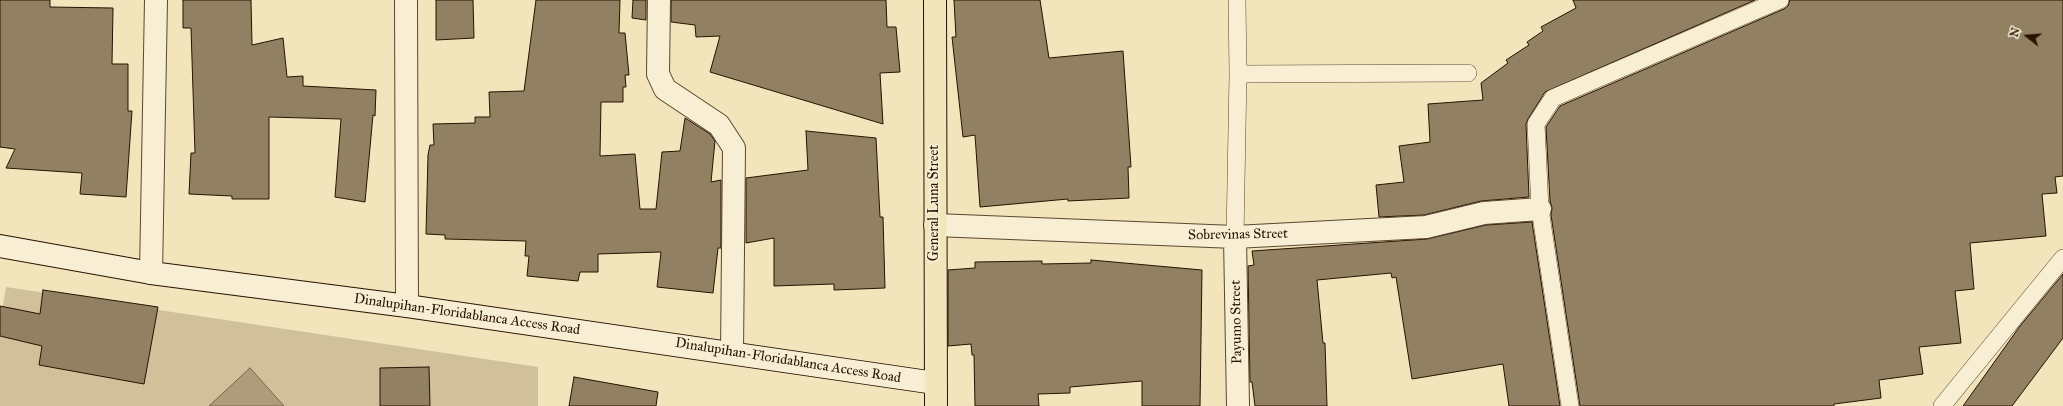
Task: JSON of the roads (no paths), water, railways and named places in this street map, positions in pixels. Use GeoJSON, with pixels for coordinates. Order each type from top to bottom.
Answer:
{"type":"FeatureCollection","features":[{"type":"Feature","properties":{"kind":"main road","name":"General Luna Street"},"geometry":{"type":"LineString","coordinates":[[935,0],[936,406]]}},
{"type":"Feature","properties":{"kind":"street"},"geometry":{"type":"LineString","coordinates":[[151,273],[156,0]]}},
{"type":"Feature","properties":{"kind":"street"},"geometry":{"type":"LineString","coordinates":[[406,0],[407,306]]}},
{"type":"Feature","properties":{"kind":"street"},"geometry":{"type":"LineString","coordinates":[[659,0],[658,74],[664,89],[719,125],[734,148],[732,352]]}},
{"type":"Feature","properties":{"kind":"street","name":"Sobrevinas Street"},"geometry":{"type":"LineString","coordinates":[[935,225],[1235,237],[1426,227],[1484,213],[1540,209]]}},
{"type":"Feature","properties":{"kind":"street","name":"Payumo Street"},"geometry":{"type":"LineString","coordinates":[[1235,237],[1238,406]]}},
{"type":"Feature","properties":{"kind":"street","name":"Dinalupihan-Floridablanca Access Road"},"geometry":{"type":"LineString","coordinates":[[1,251],[151,273],[407,306],[732,352],[935,384]]}},
{"type":"Feature","properties":{"kind":"lane"},"geometry":{"type":"LineString","coordinates":[[1235,237],[1238,74],[1237,0]]}},
{"type":"Feature","properties":{"kind":"lane"},"geometry":{"type":"LineString","coordinates":[[1570,406],[1540,209],[1536,124],[1553,98],[1780,0]]}},
{"type":"Feature","properties":{"kind":"lane"},"geometry":{"type":"LineString","coordinates":[[1238,74],[1468,73]]}},
{"type":"Feature","properties":{"kind":"lane"},"geometry":{"type":"LineString","coordinates":[[1942,406],[2063,258]]}}]}
